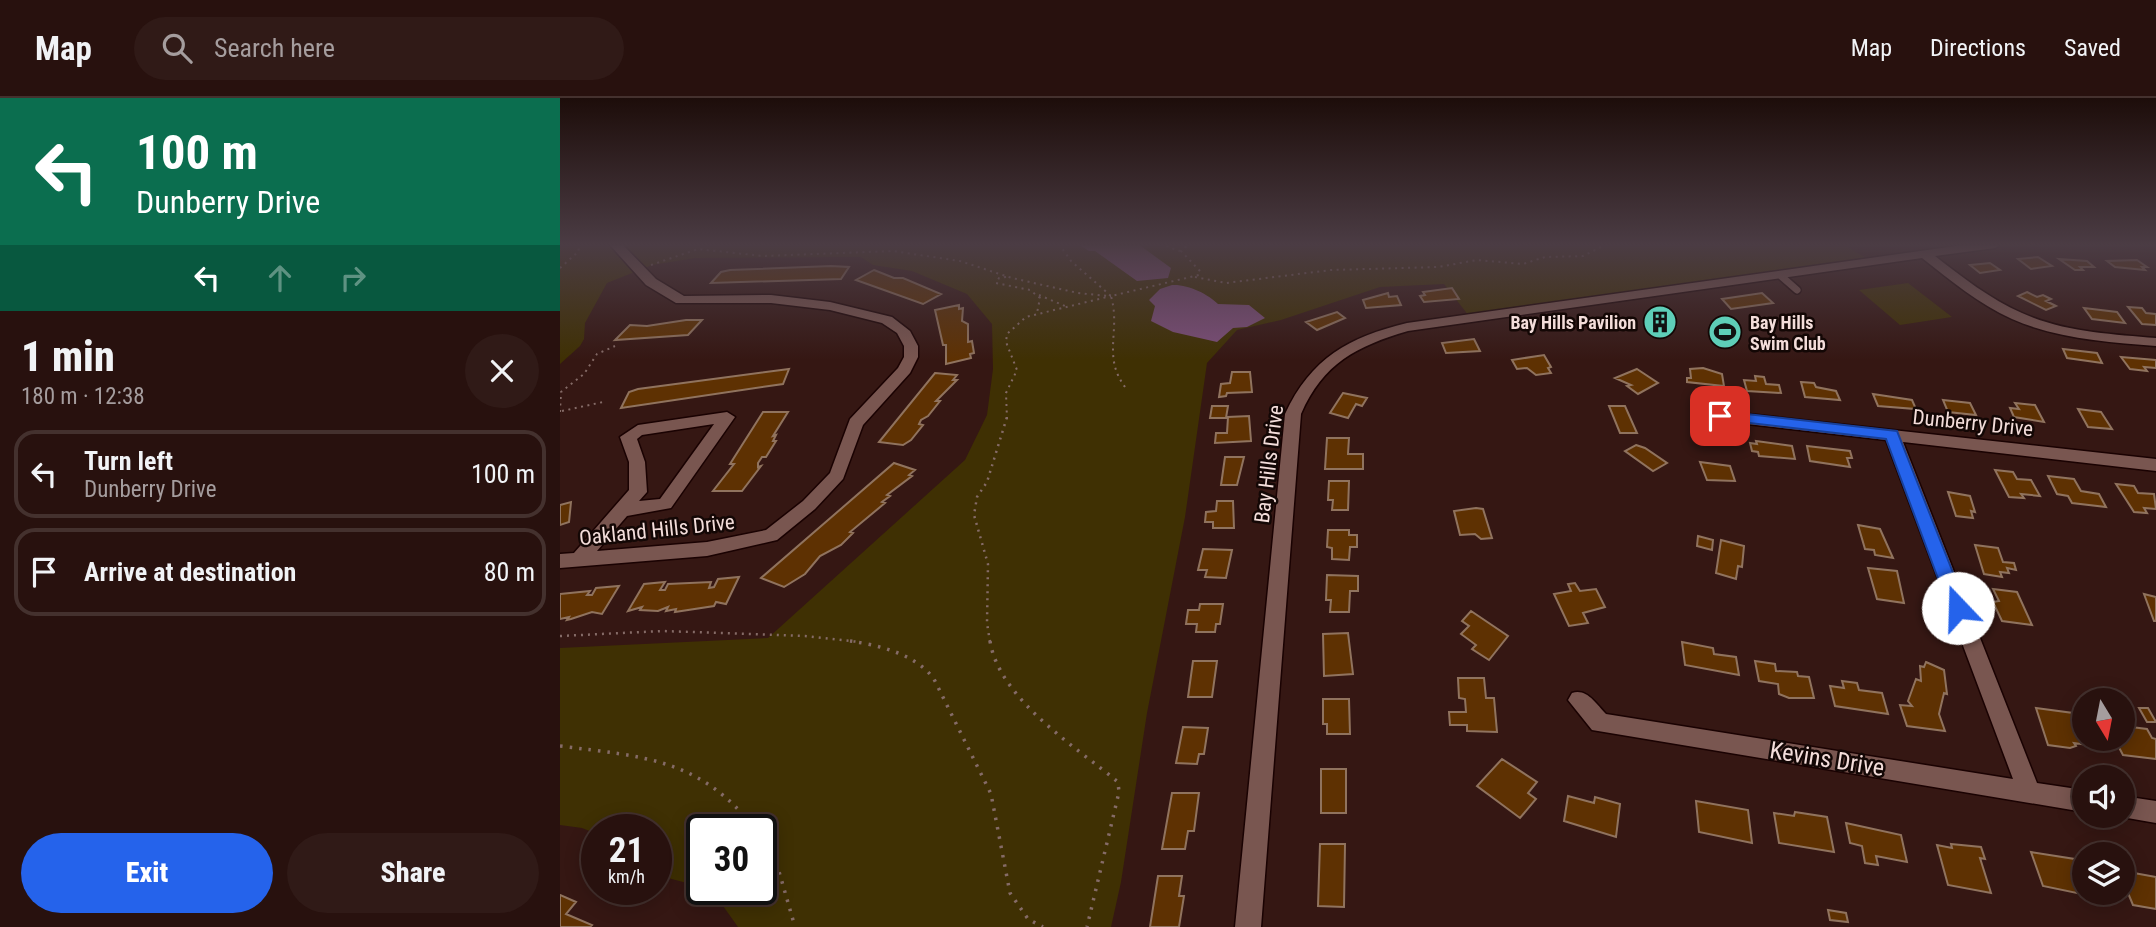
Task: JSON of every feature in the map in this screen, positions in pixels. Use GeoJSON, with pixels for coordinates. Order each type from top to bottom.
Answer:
{"type":"FeatureCollection","features":[{"type":"Feature","properties":{"kind":"street","name":"Oakland Hills Drive"},"geometry":{"type":"LineString","coordinates":[[560,561],[707,549],[771,536],[809,505],[837,475],[856,423],[905,370],[911,357],[911,346],[903,331],[887,320],[830,306],[771,299],[681,300],[652,283]]}},
{"type":"Feature","properties":{"kind":"street","name":"Bay Hills Drive"},"geometry":{"type":"LineString","coordinates":[[1248,927],[1291,426],[1299,395],[1311,378],[1335,354],[1377,335],[1407,327],[1725,283]]}},
{"type":"Feature","properties":{"kind":"street"},"geometry":{"type":"LineString","coordinates":[[1965,283],[1999,307],[2036,324],[2076,334],[2156,342]]}},
{"type":"Feature","properties":{"kind":"street","name":"Dunberry Drive"},"geometry":{"type":"LineString","coordinates":[[1702,422],[1720,416],[2156,464]]}},
{"type":"Feature","properties":{"kind":"street"},"geometry":{"type":"LineString","coordinates":[[580,558],[622,510],[638,492],[637,462],[628,437],[638,430],[727,417],[665,504],[622,510]]}},
{"type":"Feature","properties":{"kind":"street"},"geometry":{"type":"LineString","coordinates":[[1892,435],[2028,792]]}},
{"type":"Feature","properties":{"kind":"street","name":"Kevins Drive"},"geometry":{"type":"LineString","coordinates":[[1579,700],[1600,723],[2072,799]]}},
{"type":"Feature","properties":{"kind":"street"},"geometry":{"type":"LineString","coordinates":[[2135,809],[2156,812]]}},
{"type":"Feature","properties":{"kind":"lane"},"geometry":{"type":"LineString","coordinates":[[1789,283],[1797,290]]}},
{"type":"Feature","properties":{"kind":"path"},"geometry":{"type":"LineString","coordinates":[[996,283],[1030,290],[1068,306]]}},
{"type":"Feature","properties":{"kind":"path"},"geometry":{"type":"LineString","coordinates":[[1033,283],[1078,293],[1111,296]]}},
{"type":"Feature","properties":{"kind":"path"},"geometry":{"type":"LineString","coordinates":[[1096,283],[1111,296],[1116,318],[1111,364],[1114,374],[1125,387]]}},
{"type":"Feature","properties":{"kind":"path"},"geometry":{"type":"LineString","coordinates":[[1087,927],[1100,862],[1119,792],[1118,782],[1035,713],[1020,698],[995,660],[987,623],[988,564],[974,515],[1007,418],[1004,407],[1006,393],[1017,370],[1006,336],[1020,321],[1034,315],[1173,283]]}},
{"type":"Feature","properties":{"kind":"path"},"geometry":{"type":"LineString","coordinates":[[1034,315],[1040,311],[1040,298],[1037,294]]}},
{"type":"Feature","properties":{"kind":"path"},"geometry":{"type":"LineString","coordinates":[[603,402],[561,412],[561,392],[584,374],[597,354],[615,346]]}},
{"type":"Feature","properties":{"kind":"path"},"geometry":{"type":"LineString","coordinates":[[560,636],[640,631],[826,638],[890,650],[921,665],[938,680],[942,700],[970,743],[995,809],[1011,897],[1026,920],[1044,927]]}},
{"type":"Feature","properties":{"kind":"path"},"geometry":{"type":"LineString","coordinates":[[560,746],[648,758],[696,774],[725,791],[743,814]]}},
{"type":"Feature","properties":{"kind":"path"},"geometry":{"type":"LineString","coordinates":[[777,866],[794,927]]}},
{"type":"Feature","properties":{"kind":"shaded area"},"geometry":{"type":"Polygon","coordinates":[[[560,283],[608,283],[585,323],[584,339],[580,346],[560,364],[560,283]]]}},
{"type":"Feature","properties":{"kind":"shaded area"},"geometry":{"type":"Polygon","coordinates":[[[940,283],[1695,283],[1469,316],[1444,284],[1380,287],[1281,320],[1237,330],[1207,363],[1185,517],[1147,713],[1121,882],[1111,927],[738,927],[722,905],[777,905],[777,814],[686,814],[686,883],[672,879],[672,814],[581,814],[581,828],[560,825],[560,648],[768,638],[965,460],[987,415],[993,369],[992,324],[967,294],[940,283]]]}},
{"type":"Feature","properties":{"kind":"shaded area"},"geometry":{"type":"Polygon","coordinates":[[[1908,283],[1952,317],[1900,325],[1859,290],[1908,283]]]}},
{"type":"Feature","properties":{"kind":"shaded area"},"geometry":{"type":"Polygon","coordinates":[[[1172,285],[1197,290],[1218,304],[1249,305],[1265,318],[1247,327],[1233,328],[1217,342],[1173,332],[1151,321],[1155,306],[1149,300],[1160,289],[1172,285]]]}},
{"type":"Feature","properties":{"kind":"building"},"geometry":{"type":"Polygon","coordinates":[[[864,283],[914,283],[941,294],[923,304],[864,283]]]}},
{"type":"Feature","properties":{"kind":"building"},"geometry":{"type":"Polygon","coordinates":[[[1452,288],[1459,299],[1424,302],[1420,296],[1425,295],[1423,292],[1452,288]]]}},
{"type":"Feature","properties":{"kind":"building"},"geometry":{"type":"Polygon","coordinates":[[[2027,292],[2037,297],[2043,295],[2051,299],[2046,301],[2056,306],[2046,310],[2018,296],[2027,292]]]}},
{"type":"Feature","properties":{"kind":"building"},"geometry":{"type":"Polygon","coordinates":[[[1388,293],[1389,297],[1397,296],[1401,305],[1366,308],[1363,300],[1388,293]]]}},
{"type":"Feature","properties":{"kind":"building"},"geometry":{"type":"Polygon","coordinates":[[[1762,293],[1773,303],[1731,309],[1722,299],[1762,293]]]}},
{"type":"Feature","properties":{"kind":"building"},"geometry":{"type":"Polygon","coordinates":[[[959,305],[959,309],[963,308],[962,321],[968,324],[968,342],[972,341],[974,353],[970,354],[971,358],[946,364],[946,345],[943,345],[935,310],[959,305]]]}},
{"type":"Feature","properties":{"kind":"building"},"geometry":{"type":"Polygon","coordinates":[[[2128,307],[2142,308],[2146,313],[2156,314],[2156,325],[2142,324],[2128,307]]]}},
{"type":"Feature","properties":{"kind":"building"},"geometry":{"type":"Polygon","coordinates":[[[2084,308],[2117,312],[2125,323],[2092,319],[2084,308]]]}},
{"type":"Feature","properties":{"kind":"building"},"geometry":{"type":"Polygon","coordinates":[[[1337,312],[1345,318],[1317,330],[1306,322],[1337,312]]]}},
{"type":"Feature","properties":{"kind":"building","name":"Bay Hills Pavilion"},"geometry":{"type":"Polygon","coordinates":[[[1667,316],[1675,326],[1653,329],[1645,319],[1667,316]]]}},
{"type":"Feature","properties":{"kind":"building"},"geometry":{"type":"Polygon","coordinates":[[[702,320],[688,335],[615,340],[630,325],[647,326],[702,320]]]}},
{"type":"Feature","properties":{"kind":"building"},"geometry":{"type":"Polygon","coordinates":[[[1474,339],[1480,351],[1446,353],[1442,343],[1474,339]]]}},
{"type":"Feature","properties":{"kind":"building"},"geometry":{"type":"Polygon","coordinates":[[[2063,349],[2097,353],[2102,363],[2067,358],[2063,349]]]}},
{"type":"Feature","properties":{"kind":"building"},"geometry":{"type":"Polygon","coordinates":[[[1544,355],[1551,367],[1548,368],[1551,373],[1536,375],[1527,368],[1517,369],[1512,360],[1544,355]]]}},
{"type":"Feature","properties":{"kind":"building"},"geometry":{"type":"Polygon","coordinates":[[[2121,357],[2156,360],[2156,368],[2144,367],[2147,371],[2130,369],[2121,357]]]}},
{"type":"Feature","properties":{"kind":"building"},"geometry":{"type":"Polygon","coordinates":[[[1703,368],[1722,374],[1724,386],[1687,382],[1687,378],[1691,378],[1690,369],[1703,368]]]}},
{"type":"Feature","properties":{"kind":"building"},"geometry":{"type":"Polygon","coordinates":[[[789,369],[783,384],[621,408],[629,392],[638,389],[789,369]]]}},
{"type":"Feature","properties":{"kind":"building"},"geometry":{"type":"Polygon","coordinates":[[[1637,369],[1658,383],[1638,394],[1627,386],[1631,385],[1615,378],[1637,369]]]}},
{"type":"Feature","properties":{"kind":"building"},"geometry":{"type":"Polygon","coordinates":[[[1232,372],[1250,372],[1252,392],[1227,393],[1226,396],[1219,397],[1221,384],[1230,383],[1232,372]]]}},
{"type":"Feature","properties":{"kind":"building"},"geometry":{"type":"Polygon","coordinates":[[[935,373],[957,375],[953,380],[957,380],[936,401],[940,401],[928,416],[921,420],[919,424],[923,425],[911,440],[903,445],[879,442],[935,373]]]}},
{"type":"Feature","properties":{"kind":"building"},"geometry":{"type":"Polygon","coordinates":[[[1755,376],[1764,377],[1766,384],[1779,385],[1781,393],[1747,391],[1744,380],[1756,381],[1755,376]]]}},
{"type":"Feature","properties":{"kind":"building"},"geometry":{"type":"Polygon","coordinates":[[[1801,382],[1814,383],[1816,387],[1836,391],[1840,400],[1805,397],[1801,382]]]}},
{"type":"Feature","properties":{"kind":"building"},"geometry":{"type":"Polygon","coordinates":[[[1343,393],[1367,398],[1362,406],[1356,404],[1348,418],[1330,413],[1343,393]]]}},
{"type":"Feature","properties":{"kind":"building"},"geometry":{"type":"Polygon","coordinates":[[[1873,394],[1912,400],[1916,409],[1878,406],[1873,394]]]}},
{"type":"Feature","properties":{"kind":"building"},"geometry":{"type":"Polygon","coordinates":[[[1943,400],[1970,403],[1976,415],[1948,412],[1943,400]]]}},
{"type":"Feature","properties":{"kind":"building"},"geometry":{"type":"Polygon","coordinates":[[[2015,403],[2035,405],[2044,422],[2014,417],[2010,408],[2019,409],[2015,403]]]}},
{"type":"Feature","properties":{"kind":"building"},"geometry":{"type":"Polygon","coordinates":[[[1212,406],[1228,406],[1226,418],[1210,418],[1212,406]]]}},
{"type":"Feature","properties":{"kind":"building"},"geometry":{"type":"Polygon","coordinates":[[[1609,406],[1625,406],[1637,433],[1620,433],[1609,406]]]}},
{"type":"Feature","properties":{"kind":"building"},"geometry":{"type":"Polygon","coordinates":[[[2078,409],[2101,412],[2112,429],[2088,427],[2078,409]]]}},
{"type":"Feature","properties":{"kind":"building"},"geometry":{"type":"Polygon","coordinates":[[[763,412],[788,412],[773,436],[776,435],[773,441],[776,441],[766,457],[762,457],[758,463],[758,467],[761,466],[742,491],[713,491],[734,464],[730,464],[763,412]]]}},
{"type":"Feature","properties":{"kind":"building"},"geometry":{"type":"Polygon","coordinates":[[[1249,416],[1251,441],[1215,443],[1216,433],[1227,433],[1228,417],[1249,416]]]}},
{"type":"Feature","properties":{"kind":"building"},"geometry":{"type":"Polygon","coordinates":[[[1327,438],[1349,438],[1348,454],[1363,454],[1363,469],[1325,469],[1327,438]]]}},
{"type":"Feature","properties":{"kind":"building"},"geometry":{"type":"Polygon","coordinates":[[[1756,441],[1792,446],[1795,459],[1759,456],[1758,452],[1752,451],[1750,443],[1757,444],[1756,441]]]}},
{"type":"Feature","properties":{"kind":"building"},"geometry":{"type":"Polygon","coordinates":[[[1636,445],[1667,463],[1653,471],[1625,451],[1636,445]]]}},
{"type":"Feature","properties":{"kind":"building"},"geometry":{"type":"Polygon","coordinates":[[[1807,446],[1850,451],[1852,458],[1847,458],[1850,467],[1810,461],[1807,446]]]}},
{"type":"Feature","properties":{"kind":"building"},"geometry":{"type":"Polygon","coordinates":[[[1225,457],[1244,457],[1237,485],[1221,485],[1225,457]]]}},
{"type":"Feature","properties":{"kind":"building"},"geometry":{"type":"Polygon","coordinates":[[[1700,462],[1730,466],[1735,481],[1707,480],[1700,462]]]}},
{"type":"Feature","properties":{"kind":"building"},"geometry":{"type":"Polygon","coordinates":[[[894,463],[915,470],[909,475],[912,476],[887,495],[890,496],[882,502],[885,503],[850,532],[853,533],[841,545],[820,556],[805,574],[784,587],[761,578],[894,463]]]}},
{"type":"Feature","properties":{"kind":"building"},"geometry":{"type":"Polygon","coordinates":[[[1995,470],[2013,472],[2017,479],[2031,480],[2040,496],[2021,494],[2024,498],[2009,497],[1995,470]]]}},
{"type":"Feature","properties":{"kind":"building"},"geometry":{"type":"Polygon","coordinates":[[[2048,476],[2074,479],[2081,491],[2099,494],[2106,507],[2072,503],[2068,496],[2057,494],[2048,476]]]}},
{"type":"Feature","properties":{"kind":"building"},"geometry":{"type":"Polygon","coordinates":[[[1329,481],[1349,481],[1348,510],[1332,510],[1333,500],[1328,500],[1329,481]]]}},
{"type":"Feature","properties":{"kind":"building"},"geometry":{"type":"Polygon","coordinates":[[[2116,484],[2134,486],[2138,493],[2154,494],[2156,509],[2144,508],[2147,513],[2134,512],[2116,484]]]}},
{"type":"Feature","properties":{"kind":"building"},"geometry":{"type":"Polygon","coordinates":[[[1948,492],[1970,496],[1975,512],[1971,511],[1973,518],[1956,516],[1948,492]]]}},
{"type":"Feature","properties":{"kind":"building"},"geometry":{"type":"Polygon","coordinates":[[[1217,501],[1233,501],[1234,528],[1213,528],[1213,522],[1205,522],[1206,512],[1216,511],[1217,501]]]}},
{"type":"Feature","properties":{"kind":"building"},"geometry":{"type":"Polygon","coordinates":[[[571,502],[569,522],[560,525],[560,505],[571,502]]]}},
{"type":"Feature","properties":{"kind":"building"},"geometry":{"type":"Polygon","coordinates":[[[1483,509],[1492,538],[1481,539],[1475,534],[1460,535],[1454,511],[1483,509]]]}},
{"type":"Feature","properties":{"kind":"building"},"geometry":{"type":"Polygon","coordinates":[[[1858,525],[1880,529],[1893,558],[1875,555],[1874,550],[1865,549],[1858,525]]]}},
{"type":"Feature","properties":{"kind":"building"},"geometry":{"type":"Polygon","coordinates":[[[1328,530],[1349,530],[1349,535],[1357,535],[1357,547],[1350,547],[1349,560],[1332,559],[1332,548],[1327,547],[1328,530]]]}},
{"type":"Feature","properties":{"kind":"building"},"geometry":{"type":"Polygon","coordinates":[[[1698,536],[1713,540],[1712,550],[1697,546],[1698,536]]]}},
{"type":"Feature","properties":{"kind":"building"},"geometry":{"type":"Polygon","coordinates":[[[1721,540],[1744,546],[1742,567],[1738,566],[1736,579],[1716,573],[1721,540]]]}},
{"type":"Feature","properties":{"kind":"building"},"geometry":{"type":"Polygon","coordinates":[[[1975,545],[1998,548],[2003,562],[2014,563],[2016,570],[2007,568],[2009,573],[2000,572],[2002,577],[1984,574],[1975,545]]]}},
{"type":"Feature","properties":{"kind":"building"},"geometry":{"type":"Polygon","coordinates":[[[1203,549],[1232,550],[1226,578],[1205,577],[1207,570],[1198,570],[1203,549]]]}},
{"type":"Feature","properties":{"kind":"building"},"geometry":{"type":"Polygon","coordinates":[[[1868,568],[1897,571],[1904,603],[1877,599],[1868,568]]]}},
{"type":"Feature","properties":{"kind":"building"},"geometry":{"type":"Polygon","coordinates":[[[1327,575],[1358,576],[1358,591],[1350,591],[1349,612],[1330,612],[1331,600],[1326,600],[1327,575]]]}},
{"type":"Feature","properties":{"kind":"building"},"geometry":{"type":"Polygon","coordinates":[[[739,577],[726,604],[716,602],[714,606],[675,612],[676,609],[666,611],[668,607],[658,611],[640,610],[642,607],[628,611],[644,584],[665,582],[660,590],[665,590],[668,584],[711,582],[709,588],[714,587],[718,579],[739,577]]]}},
{"type":"Feature","properties":{"kind":"building"},"geometry":{"type":"Polygon","coordinates":[[[1575,583],[1580,591],[1596,589],[1605,607],[1583,613],[1588,623],[1569,626],[1554,594],[1571,591],[1568,584],[1575,583]]]}},
{"type":"Feature","properties":{"kind":"building"},"geometry":{"type":"Polygon","coordinates":[[[619,586],[602,614],[592,612],[567,620],[569,617],[560,619],[560,594],[590,591],[587,595],[592,595],[596,588],[619,586]]]}},
{"type":"Feature","properties":{"kind":"building"},"geometry":{"type":"Polygon","coordinates":[[[1993,589],[2017,592],[2032,625],[2002,621],[1993,602],[1999,601],[1993,589]]]}},
{"type":"Feature","properties":{"kind":"building"},"geometry":{"type":"Polygon","coordinates":[[[2144,594],[2156,597],[2156,621],[2154,621],[2144,594]]]}},
{"type":"Feature","properties":{"kind":"building"},"geometry":{"type":"Polygon","coordinates":[[[1200,604],[1223,604],[1220,624],[1216,624],[1215,632],[1196,632],[1197,624],[1186,624],[1188,610],[1199,610],[1200,604]]]}},
{"type":"Feature","properties":{"kind":"building"},"geometry":{"type":"Polygon","coordinates":[[[1471,611],[1508,636],[1489,660],[1472,649],[1476,645],[1461,634],[1469,626],[1462,621],[1471,611]]]}},
{"type":"Feature","properties":{"kind":"building"},"geometry":{"type":"Polygon","coordinates":[[[1348,633],[1353,674],[1324,676],[1323,634],[1348,633]]]}},
{"type":"Feature","properties":{"kind":"building"},"geometry":{"type":"Polygon","coordinates":[[[1682,642],[1713,648],[1714,654],[1736,657],[1739,675],[1685,665],[1682,642]]]}},
{"type":"Feature","properties":{"kind":"building"},"geometry":{"type":"Polygon","coordinates":[[[1193,661],[1217,661],[1212,697],[1188,697],[1193,661]]]}},
{"type":"Feature","properties":{"kind":"building"},"geometry":{"type":"Polygon","coordinates":[[[1755,661],[1775,664],[1776,671],[1797,672],[1798,676],[1809,677],[1814,698],[1789,698],[1779,694],[1778,684],[1759,681],[1755,661]]]}},
{"type":"Feature","properties":{"kind":"building"},"geometry":{"type":"Polygon","coordinates":[[[1926,662],[1944,670],[1947,694],[1944,693],[1939,714],[1945,731],[1907,726],[1900,705],[1912,706],[1908,701],[1916,679],[1921,681],[1920,666],[1924,667],[1926,662]]]}},
{"type":"Feature","properties":{"kind":"building"},"geometry":{"type":"Polygon","coordinates":[[[1458,678],[1484,678],[1486,698],[1494,698],[1497,732],[1467,731],[1467,725],[1450,725],[1449,712],[1466,712],[1465,699],[1459,698],[1458,678]]]}},
{"type":"Feature","properties":{"kind":"building"},"geometry":{"type":"Polygon","coordinates":[[[1842,681],[1857,683],[1859,690],[1882,693],[1888,714],[1835,706],[1830,686],[1844,688],[1842,681]]]}},
{"type":"Feature","properties":{"kind":"building"},"geometry":{"type":"Polygon","coordinates":[[[1323,699],[1349,699],[1350,734],[1327,734],[1327,724],[1323,724],[1323,699]]]}},
{"type":"Feature","properties":{"kind":"building"},"geometry":{"type":"Polygon","coordinates":[[[2036,708],[2072,713],[2072,747],[2048,745],[2036,708]]]}},
{"type":"Feature","properties":{"kind":"building"},"geometry":{"type":"Polygon","coordinates":[[[2139,708],[2148,708],[2156,722],[2147,722],[2139,708]]]}},
{"type":"Feature","properties":{"kind":"building"},"geometry":{"type":"Polygon","coordinates":[[[1183,727],[1208,728],[1204,754],[1199,754],[1197,764],[1176,763],[1183,727]]]}},
{"type":"Feature","properties":{"kind":"building"},"geometry":{"type":"Polygon","coordinates":[[[2135,728],[2147,729],[2152,738],[2156,739],[2156,759],[2123,755],[2121,751],[2135,751],[2135,728]]]}},
{"type":"Feature","properties":{"kind":"building"},"geometry":{"type":"Polygon","coordinates":[[[1502,759],[1537,782],[1528,793],[1536,799],[1520,818],[1477,786],[1502,759]]]}},
{"type":"Feature","properties":{"kind":"building"},"geometry":{"type":"Polygon","coordinates":[[[1321,769],[1346,769],[1346,813],[1321,813],[1321,769]]]}},
{"type":"Feature","properties":{"kind":"building"},"geometry":{"type":"Polygon","coordinates":[[[1172,793],[1199,793],[1194,831],[1188,831],[1185,849],[1162,849],[1172,793]]]}},
{"type":"Feature","properties":{"kind":"building"},"geometry":{"type":"Polygon","coordinates":[[[1568,796],[1594,803],[1595,797],[1620,804],[1616,837],[1564,821],[1568,796]]]}},
{"type":"Feature","properties":{"kind":"building"},"geometry":{"type":"Polygon","coordinates":[[[1696,801],[1748,810],[1752,843],[1699,832],[1696,801]]]}},
{"type":"Feature","properties":{"kind":"building"},"geometry":{"type":"Polygon","coordinates":[[[1795,812],[1827,817],[1834,852],[1779,843],[1774,813],[1794,816],[1795,812]]]}},
{"type":"Feature","properties":{"kind":"building"},"geometry":{"type":"Polygon","coordinates":[[[1846,823],[1901,835],[1907,862],[1876,856],[1878,865],[1865,863],[1862,846],[1850,843],[1846,823]]]}},
{"type":"Feature","properties":{"kind":"building"},"geometry":{"type":"Polygon","coordinates":[[[1320,844],[1345,844],[1344,907],[1318,906],[1320,844]]]}},
{"type":"Feature","properties":{"kind":"building"},"geometry":{"type":"Polygon","coordinates":[[[1951,844],[1981,847],[1985,859],[1980,858],[1991,893],[1948,885],[1937,845],[1952,848],[1951,844]]]}},
{"type":"Feature","properties":{"kind":"building"},"geometry":{"type":"Polygon","coordinates":[[[2031,852],[2072,859],[2072,892],[2043,886],[2031,852]]]}},
{"type":"Feature","properties":{"kind":"building"},"geometry":{"type":"Polygon","coordinates":[[[2135,873],[2156,877],[2156,909],[2133,905],[2135,873]]]}},
{"type":"Feature","properties":{"kind":"building"},"geometry":{"type":"Polygon","coordinates":[[[1158,876],[1182,876],[1179,896],[1184,896],[1179,927],[1150,927],[1158,876]]]}},
{"type":"Feature","properties":{"kind":"building"},"geometry":{"type":"Polygon","coordinates":[[[560,895],[576,902],[566,914],[592,925],[590,927],[560,927],[560,895]]]}},
{"type":"Feature","properties":{"kind":"building"},"geometry":{"type":"Polygon","coordinates":[[[1828,910],[1846,913],[1848,922],[1830,920],[1828,910]]]}},
{"type":"Feature","properties":{"kind":"place","name":"Bay Hills Pavilion"},"geometry":{"type":"Point","coordinates":[1660,322]}},
{"type":"Feature","properties":{"kind":"place","name":"Bay Hills Swim Club"},"geometry":{"type":"Point","coordinates":[1725,332]}},
{"type":"Feature","properties":{"kind":"route"},"geometry":{"type":"LineString","coordinates":[[1720,416],[1892,435],[1958,608]]}}]}
